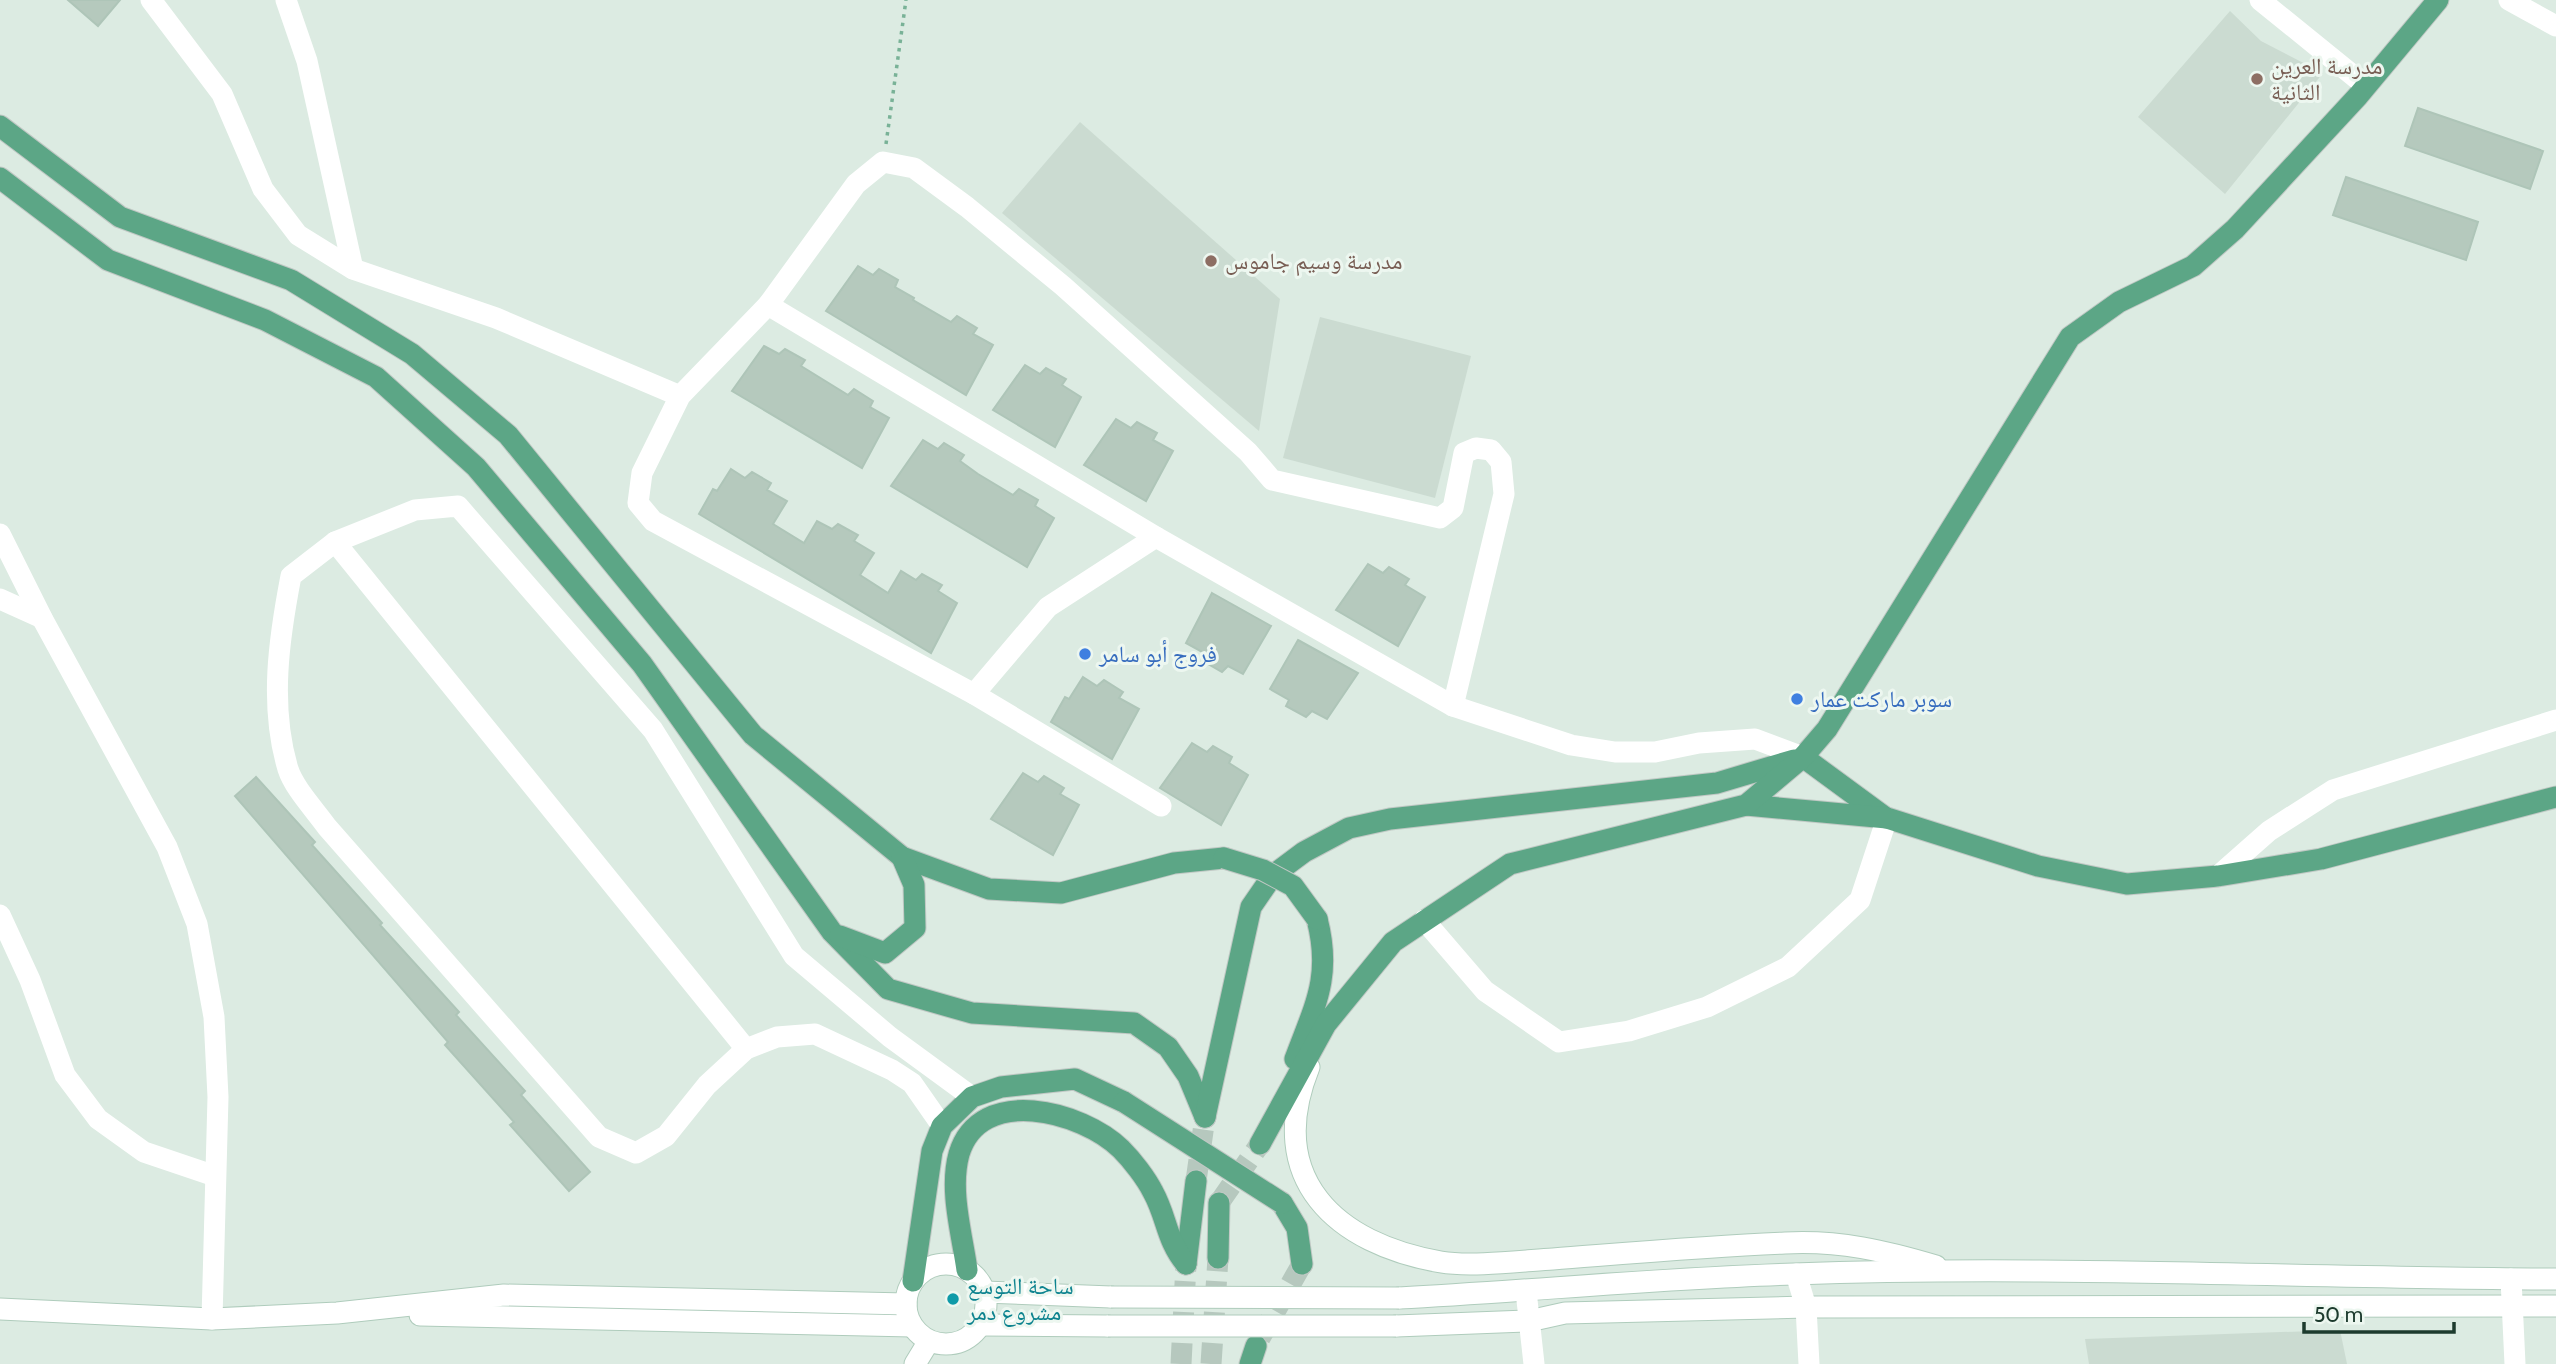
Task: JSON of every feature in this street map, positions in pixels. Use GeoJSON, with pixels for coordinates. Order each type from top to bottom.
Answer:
{"type":"FeatureCollection","features":[{"type":"Feature","properties":{"kind":"main road"},"geometry":{"type":"LineString","coordinates":[[1745,805],[1803,757],[1839,711],[2070,337],[2119,302],[2193,266],[2235,229],[2366,86],[2438,0]]}},
{"type":"Feature","properties":{"kind":"main road"},"geometry":{"type":"LineString","coordinates":[[0,126],[120,217],[291,280],[412,354],[508,435],[753,735],[902,858],[989,889],[1060,893],[1174,863],[1224,858],[1263,870],[1293,886],[1317,919],[1325,949],[1323,983],[1265,1135],[1326,1024],[1393,942],[1510,864],[1745,805],[1886,818],[2038,866],[2127,884],[2218,876],[2322,859],[2556,797]]}},
{"type":"Feature","properties":{"kind":"main road"},"geometry":{"type":"LineString","coordinates":[[0,178],[108,260],[265,320],[376,377],[475,467],[642,664],[832,932],[888,989],[972,1013],[1135,1023],[1168,1048],[1188,1076],[1205,1117],[1251,907],[1273,875],[1304,852],[1349,828],[1390,819],[1717,783],[1803,757]]}},
{"type":"Feature","properties":{"kind":"main road"},"geometry":{"type":"LineString","coordinates":[[1803,757],[1886,818]]}},
{"type":"Feature","properties":{"kind":"main road"},"geometry":{"type":"LineString","coordinates":[[832,932],[884,953],[915,928],[914,885],[902,858]]}},
{"type":"Feature","properties":{"kind":"main road"},"geometry":{"type":"LineString","coordinates":[[913,1281],[932,1151],[942,1126],[972,1097],[1001,1087],[1075,1079],[1124,1102],[1282,1203],[1297,1228],[1302,1265]]}},
{"type":"Feature","properties":{"kind":"main road"},"geometry":{"type":"LineString","coordinates":[[967,1270],[956,1193],[959,1153],[976,1124],[1004,1111],[1034,1111],[1086,1124],[1121,1149],[1153,1192],[1172,1248],[1186,1264],[1196,1181]]}},
{"type":"Feature","properties":{"kind":"main road"},"geometry":{"type":"LineString","coordinates":[[1218,1258],[1219,1203]]}},
{"type":"Feature","properties":{"kind":"street"},"geometry":{"type":"LineString","coordinates":[[151,0],[222,94],[262,189],[298,235],[354,269],[496,318],[680,396]]}},
{"type":"Feature","properties":{"kind":"street"},"geometry":{"type":"LineString","coordinates":[[286,0],[307,61],[354,269]]}},
{"type":"Feature","properties":{"kind":"street"},"geometry":{"type":"LineString","coordinates":[[2260,0],[2366,86]]}},
{"type":"Feature","properties":{"kind":"street"},"geometry":{"type":"LineString","coordinates":[[2509,0],[2556,26]]}},
{"type":"Feature","properties":{"kind":"street"},"geometry":{"type":"LineString","coordinates":[[1161,806],[974,694],[653,521],[638,503],[642,473],[680,396],[768,305],[856,184],[883,162],[914,168],[967,207],[1084,304],[1248,452],[1272,480],[1440,518],[1453,508],[1464,453],[1476,448],[1491,450],[1501,463],[1504,494],[1453,706]]}},
{"type":"Feature","properties":{"kind":"street"},"geometry":{"type":"LineString","coordinates":[[768,305],[1156,537],[1453,706],[1571,745],[1604,750],[1655,752],[1699,743],[1755,739],[1803,757]]}},
{"type":"Feature","properties":{"kind":"street"},"geometry":{"type":"LineString","coordinates":[[942,1126],[912,1083],[892,1070],[815,1034],[777,1037],[746,1049],[708,1085],[666,1136],[636,1153],[599,1137],[327,827],[288,771],[279,712],[278,644],[291,576],[335,542],[415,510],[458,506],[653,730],[794,956],[890,1037],[972,1097]]}},
{"type":"Feature","properties":{"kind":"street"},"geometry":{"type":"LineString","coordinates":[[0,534],[42,618],[167,847],[197,924],[214,1017],[218,1097],[212,1319]]}},
{"type":"Feature","properties":{"kind":"street"},"geometry":{"type":"LineString","coordinates":[[974,694],[1048,607],[1156,537]]}},
{"type":"Feature","properties":{"kind":"street"},"geometry":{"type":"LineString","coordinates":[[335,542],[746,1049]]}},
{"type":"Feature","properties":{"kind":"street"},"geometry":{"type":"LineString","coordinates":[[0,599],[42,618]]}},
{"type":"Feature","properties":{"kind":"street"},"geometry":{"type":"LineString","coordinates":[[2218,876],[2269,831],[2333,790],[2556,720]]}},
{"type":"Feature","properties":{"kind":"street"},"geometry":{"type":"LineString","coordinates":[[1424,920],[1486,990],[1559,1042],[1629,1031],[1707,1007],[1788,967],[1860,900],[1886,818]]}},
{"type":"Feature","properties":{"kind":"street"},"geometry":{"type":"LineString","coordinates":[[0,915],[30,980],[65,1075],[98,1118],[144,1152],[215,1176]]}},
{"type":"Feature","properties":{"kind":"street"},"geometry":{"type":"LineString","coordinates":[[1326,1024],[1301,1087],[1296,1139],[1308,1187],[1335,1220],[1376,1243],[1443,1263],[1532,1260],[1788,1242],[1877,1248],[1955,1272]]}},
{"type":"Feature","properties":{"kind":"street"},"geometry":{"type":"LineString","coordinates":[[932,1266],[956,1266],[967,1270],[984,1292],[985,1314],[981,1325],[964,1341],[940,1344],[929,1341],[912,1326],[906,1304],[913,1281],[932,1266]]}},
{"type":"Feature","properties":{"kind":"street"},"geometry":{"type":"LineString","coordinates":[[984,1292],[1111,1297],[1399,1298],[1628,1282],[1796,1274],[1955,1272],[2556,1279]]}},
{"type":"Feature","properties":{"kind":"street"},"geometry":{"type":"LineString","coordinates":[[1796,1274],[1806,1307],[1809,1364]]}},
{"type":"Feature","properties":{"kind":"street"},"geometry":{"type":"LineString","coordinates":[[2511,1279],[2515,1364]]}},
{"type":"Feature","properties":{"kind":"street"},"geometry":{"type":"LineString","coordinates":[[1526,1291],[1534,1364]]}},
{"type":"Feature","properties":{"kind":"street"},"geometry":{"type":"LineString","coordinates":[[0,1309],[212,1319],[337,1313],[504,1294],[906,1304]]}},
{"type":"Feature","properties":{"kind":"street"},"geometry":{"type":"LineString","coordinates":[[981,1325],[1396,1326],[1530,1321],[1565,1313],[1806,1307],[2556,1306]]}},
{"type":"Feature","properties":{"kind":"street"},"geometry":{"type":"LineString","coordinates":[[337,1313],[912,1326]]}},
{"type":"Feature","properties":{"kind":"street"},"geometry":{"type":"LineString","coordinates":[[915,1364],[929,1341]]}},
{"type":"Feature","properties":{"kind":"path"},"geometry":{"type":"LineString","coordinates":[[883,162],[906,0]]}},
{"type":"Feature","properties":{"kind":"shaded area"},"geometry":{"type":"Polygon","coordinates":[[[2230,11],[2261,41],[2323,73],[2225,194],[2138,117],[2230,11]]]}},
{"type":"Feature","properties":{"kind":"shaded area"},"geometry":{"type":"Polygon","coordinates":[[[1080,122],[1280,299],[1259,431],[1002,213],[1080,122]]]}},
{"type":"Feature","properties":{"kind":"shaded area"},"geometry":{"type":"Polygon","coordinates":[[[1320,317],[1471,356],[1435,498],[1283,458],[1320,317]]]}},
{"type":"Feature","properties":{"kind":"shaded area"},"geometry":{"type":"Polygon","coordinates":[[[2340,1330],[2347,1364],[2089,1364],[2085,1339],[2340,1330]]]}},
{"type":"Feature","properties":{"kind":"building"},"geometry":{"type":"Polygon","coordinates":[[[68,0],[120,0],[98,26],[68,0]]]}},
{"type":"Feature","properties":{"kind":"building"},"geometry":{"type":"Polygon","coordinates":[[[2418,108],[2543,151],[2530,189],[2405,146],[2418,108]]]}},
{"type":"Feature","properties":{"kind":"building"},"geometry":{"type":"Polygon","coordinates":[[[2346,177],[2478,222],[2466,260],[2333,215],[2346,177]]]}},
{"type":"Feature","properties":{"kind":"building"},"geometry":{"type":"Polygon","coordinates":[[[858,266],[873,275],[879,269],[898,280],[895,287],[914,298],[913,300],[951,322],[957,316],[977,328],[973,334],[993,345],[966,395],[826,311],[858,266]]]}},
{"type":"Feature","properties":{"kind":"building"},"geometry":{"type":"Polygon","coordinates":[[[764,346],[779,354],[785,349],[805,360],[801,366],[848,395],[854,389],[873,401],[870,407],[889,418],[862,468],[732,391],[764,346]]]}},
{"type":"Feature","properties":{"kind":"building"},"geometry":{"type":"Polygon","coordinates":[[[1025,365],[1040,374],[1046,368],[1066,379],[1062,385],[1081,397],[1055,447],[993,410],[1025,365]]]}},
{"type":"Feature","properties":{"kind":"building"},"geometry":{"type":"Polygon","coordinates":[[[1116,419],[1131,428],[1137,422],[1157,433],[1153,440],[1173,451],[1146,501],[1084,465],[1116,419]]]}},
{"type":"Feature","properties":{"kind":"building"},"geometry":{"type":"Polygon","coordinates":[[[923,440],[938,449],[944,443],[964,455],[960,461],[978,474],[1013,495],[1019,489],[1038,500],[1035,506],[1054,518],[1027,567],[891,486],[923,440]]]}},
{"type":"Feature","properties":{"kind":"building"},"geometry":{"type":"Polygon","coordinates":[[[731,469],[745,478],[752,472],[771,483],[767,490],[787,501],[773,524],[804,543],[817,521],[832,529],[838,524],[858,535],[854,541],[874,553],[860,575],[888,593],[901,571],[916,580],[922,574],[942,585],[938,591],[957,603],[931,653],[699,514],[713,489],[717,491],[731,469]]]}},
{"type":"Feature","properties":{"kind":"building"},"geometry":{"type":"Polygon","coordinates":[[[1368,564],[1383,573],[1389,567],[1409,579],[1405,585],[1425,597],[1398,646],[1336,610],[1368,564]]]}},
{"type":"Feature","properties":{"kind":"building"},"geometry":{"type":"Polygon","coordinates":[[[1212,593],[1271,626],[1243,674],[1228,666],[1222,672],[1203,661],[1206,654],[1186,643],[1212,593]]]}},
{"type":"Feature","properties":{"kind":"building"},"geometry":{"type":"Polygon","coordinates":[[[1298,640],[1358,673],[1327,719],[1312,711],[1306,717],[1286,706],[1289,700],[1270,689],[1298,640]]]}},
{"type":"Feature","properties":{"kind":"building"},"geometry":{"type":"Polygon","coordinates":[[[1083,677],[1097,686],[1104,680],[1123,692],[1119,698],[1139,709],[1112,759],[1051,722],[1065,697],[1069,699],[1083,677]]]}},
{"type":"Feature","properties":{"kind":"building"},"geometry":{"type":"Polygon","coordinates":[[[1192,743],[1207,752],[1213,746],[1232,757],[1229,763],[1248,775],[1221,825],[1160,788],[1192,743]]]}},
{"type":"Feature","properties":{"kind":"building"},"geometry":{"type":"Polygon","coordinates":[[[1023,773],[1038,782],[1044,776],[1064,788],[1060,794],[1079,805],[1053,855],[991,819],[1023,773]]]}},
{"type":"Feature","properties":{"kind":"building"},"geometry":{"type":"Polygon","coordinates":[[[256,777],[315,842],[312,845],[382,923],[380,925],[459,1012],[456,1015],[525,1091],[521,1095],[590,1172],[569,1191],[510,1125],[514,1122],[445,1045],[448,1042],[235,796],[256,777]]]}},
{"type":"Feature","properties":{"kind":"tunnel"},"geometry":{"type":"LineString","coordinates":[[1196,1181],[1205,1117]]}},
{"type":"Feature","properties":{"kind":"tunnel"},"geometry":{"type":"LineString","coordinates":[[1219,1203],[1260,1144]]}},
{"type":"Feature","properties":{"kind":"tunnel"},"geometry":{"type":"LineString","coordinates":[[1211,1364],[1218,1258]]}},
{"type":"Feature","properties":{"kind":"tunnel"},"geometry":{"type":"LineString","coordinates":[[1181,1364],[1186,1264]]}},
{"type":"Feature","properties":{"kind":"tunnel"},"geometry":{"type":"LineString","coordinates":[[1260,1338],[1302,1264]]}},
{"type":"Feature","properties":{"kind":"place","name":"مدرسة العرين الثانية"},"geometry":{"type":"Point","coordinates":[2257,79]}},
{"type":"Feature","properties":{"kind":"place","name":"مدرسة وسيم جاموس"},"geometry":{"type":"Point","coordinates":[1211,261]}},
{"type":"Feature","properties":{"kind":"place","name":"فروج أبو سامر"},"geometry":{"type":"Point","coordinates":[1085,654]}},
{"type":"Feature","properties":{"kind":"place","name":"سوبر ماركت عمار"},"geometry":{"type":"Point","coordinates":[1797,699]}},
{"type":"Feature","properties":{"kind":"place","name":"ساحة التوسع مشروع دمر"},"geometry":{"type":"Point","coordinates":[953,1299]}}]}
